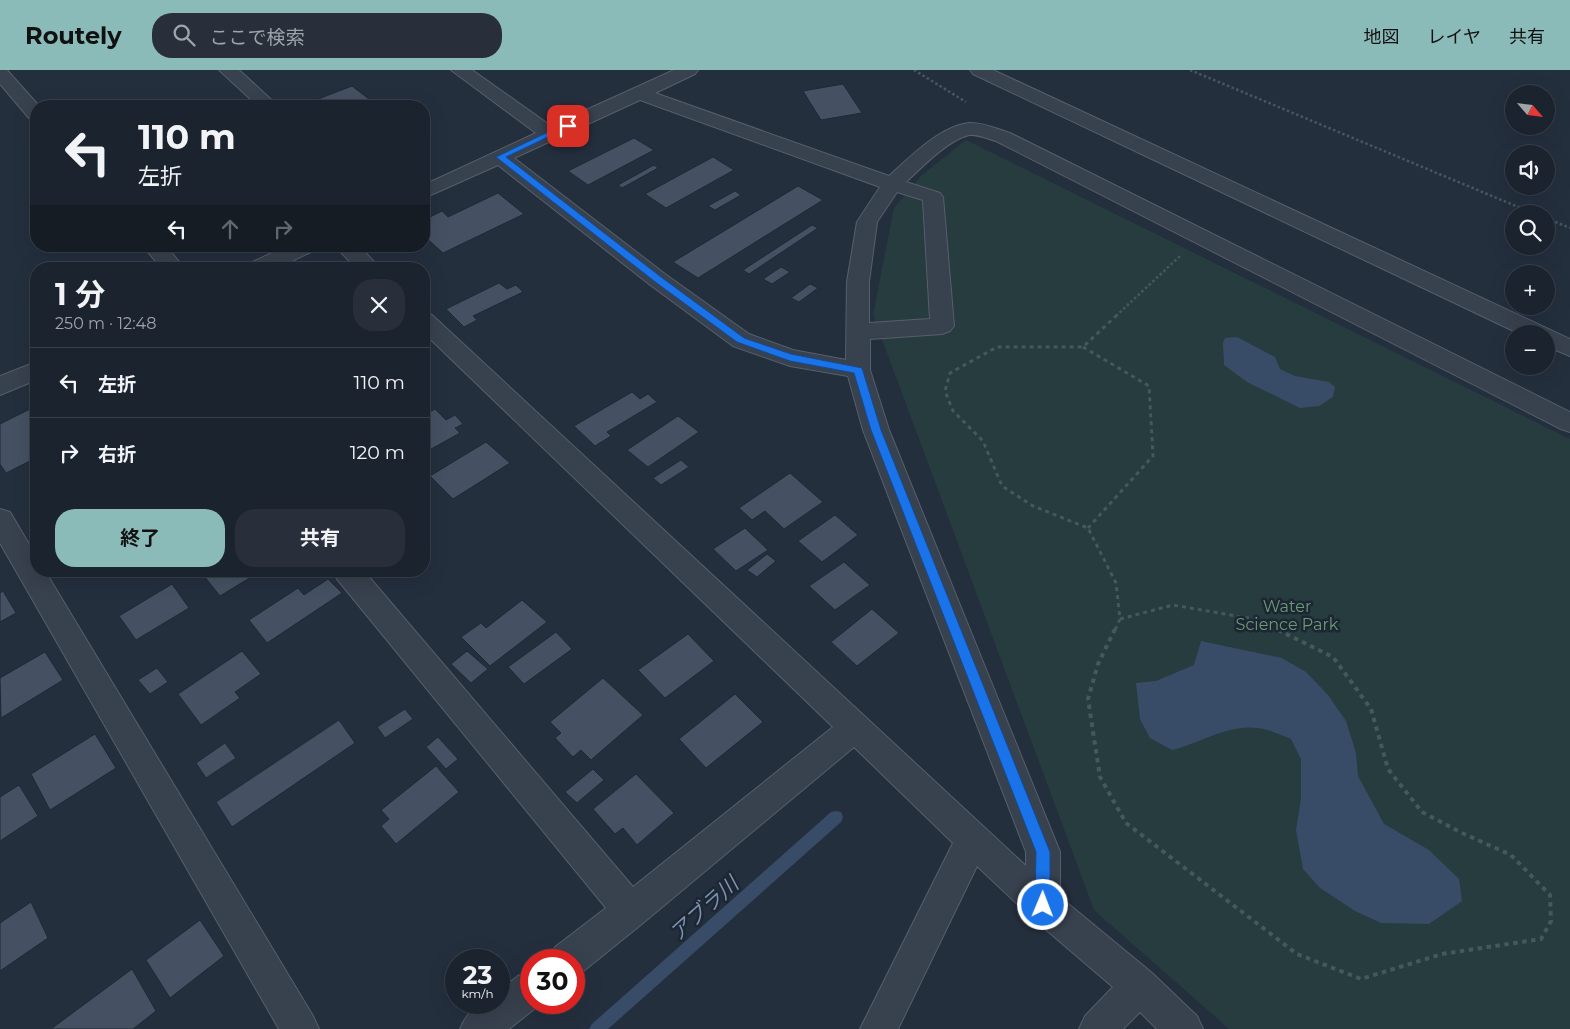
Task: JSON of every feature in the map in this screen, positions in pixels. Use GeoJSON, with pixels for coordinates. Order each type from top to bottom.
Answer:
{"type":"FeatureCollection","features":[{"type":"Feature","properties":{"kind":"street"},"geometry":{"type":"LineString","coordinates":[[228,70],[262,100]]}},
{"type":"Feature","properties":{"kind":"street"},"geometry":{"type":"LineString","coordinates":[[460,70],[550,134]]}},
{"type":"Feature","properties":{"kind":"street"},"geometry":{"type":"LineString","coordinates":[[430,189],[689,70]]}},
{"type":"Feature","properties":{"kind":"street"},"geometry":{"type":"LineString","coordinates":[[979,70],[1521,325]]}},
{"type":"Feature","properties":{"kind":"street"},"geometry":{"type":"LineString","coordinates":[[0,73],[30,107]]}},
{"type":"Feature","properties":{"kind":"street"},"geometry":{"type":"LineString","coordinates":[[639,93],[933,197],[942,326],[858,332]]}},
{"type":"Feature","properties":{"kind":"street"},"geometry":{"type":"LineString","coordinates":[[1043,905],[1043,852],[876,430],[858,370],[858,282],[867,222],[892,184],[926,153],[953,136],[969,129],[1003,137],[1570,423]]}},
{"type":"Feature","properties":{"kind":"street"},"geometry":{"type":"LineString","coordinates":[[500,157],[657,279],[741,340],[790,358],[858,370]]}},
{"type":"Feature","properties":{"kind":"street"},"geometry":{"type":"LineString","coordinates":[[159,252],[168,262]]}},
{"type":"Feature","properties":{"kind":"street"},"geometry":{"type":"LineString","coordinates":[[271,262],[292,252]]}},
{"type":"Feature","properties":{"kind":"street"},"geometry":{"type":"LineString","coordinates":[[352,252],[363,262]]}},
{"type":"Feature","properties":{"kind":"street"},"geometry":{"type":"LineString","coordinates":[[430,326],[856,726],[1043,905],[1139,986],[1184,1029]]}},
{"type":"Feature","properties":{"kind":"street"},"geometry":{"type":"LineString","coordinates":[[1555,340],[1570,348]]}},
{"type":"Feature","properties":{"kind":"street"},"geometry":{"type":"LineString","coordinates":[[0,386],[30,373]]}},
{"type":"Feature","properties":{"kind":"street"},"geometry":{"type":"LineString","coordinates":[[4,537],[300,1029]]}},
{"type":"Feature","properties":{"kind":"street"},"geometry":{"type":"LineString","coordinates":[[351,577],[631,911]]}},
{"type":"Feature","properties":{"kind":"street"},"geometry":{"type":"LineString","coordinates":[[582,949],[856,726]]}},
{"type":"Feature","properties":{"kind":"street"},"geometry":{"type":"LineString","coordinates":[[879,1029],[973,838]]}},
{"type":"Feature","properties":{"kind":"street"},"geometry":{"type":"LineString","coordinates":[[1098,1029],[1139,986]]}},
{"type":"Feature","properties":{"kind":"street"},"geometry":{"type":"LineString","coordinates":[[479,1029],[520,997]]}},
{"type":"Feature","properties":{"kind":"path"},"geometry":{"type":"LineString","coordinates":[[1190,70],[1513,205]]}},
{"type":"Feature","properties":{"kind":"path"},"geometry":{"type":"LineString","coordinates":[[1555,222],[1570,228]]}},
{"type":"Feature","properties":{"kind":"path"},"geometry":{"type":"LineString","coordinates":[[1082,347],[1200,237]]}},
{"type":"Feature","properties":{"kind":"path"},"geometry":{"type":"LineString","coordinates":[[1088,528],[1154,456],[1149,386],[1082,347],[997,348],[950,373],[945,391],[952,410],[983,441],[1002,486],[1033,506],[1088,528],[1116,583],[1120,619],[1098,664],[1088,699],[1100,777],[1126,823],[1297,954],[1361,979],[1442,954],[1541,939],[1551,921],[1550,895],[1511,854],[1462,833],[1422,812],[1388,769],[1371,709],[1333,657],[1259,620],[1173,605],[1120,619]]}},
{"type":"Feature","properties":{"kind":"green space","name":"Water Science Park"},"geometry":{"type":"Polygon","coordinates":[[[966,140],[1570,439],[1570,1029],[1229,1029],[1094,910],[873,315],[894,208],[921,176],[966,140]]]}},
{"type":"Feature","properties":{"kind":"water"},"geometry":{"type":"Polygon","coordinates":[[[1237,337],[1275,357],[1280,369],[1295,376],[1329,382],[1335,387],[1333,397],[1319,406],[1300,408],[1247,382],[1224,365],[1223,343],[1225,338],[1237,337]]]}},
{"type":"Feature","properties":{"kind":"water"},"geometry":{"type":"Polygon","coordinates":[[[1201,641],[1282,658],[1306,672],[1328,695],[1346,721],[1356,753],[1358,776],[1384,824],[1429,850],[1459,879],[1462,901],[1429,924],[1381,923],[1355,911],[1320,888],[1303,869],[1296,830],[1301,799],[1301,759],[1291,739],[1275,732],[1258,728],[1236,729],[1225,731],[1172,750],[1150,738],[1140,719],[1136,683],[1156,681],[1194,665],[1201,641]]]}},
{"type":"Feature","properties":{"kind":"building"},"geometry":{"type":"Polygon","coordinates":[[[843,84],[862,113],[821,120],[803,91],[843,84]]]}},
{"type":"Feature","properties":{"kind":"building"},"geometry":{"type":"Polygon","coordinates":[[[352,86],[370,100],[316,100],[352,86]]]}},
{"type":"Feature","properties":{"kind":"building"},"geometry":{"type":"Polygon","coordinates":[[[634,138],[654,150],[588,185],[568,171],[634,138]]]}},
{"type":"Feature","properties":{"kind":"building"},"geometry":{"type":"Polygon","coordinates":[[[713,157],[734,170],[666,208],[645,194],[713,157]]]}},
{"type":"Feature","properties":{"kind":"building"},"geometry":{"type":"Polygon","coordinates":[[[654,165],[658,168],[622,188],[618,185],[654,165]]]}},
{"type":"Feature","properties":{"kind":"building"},"geometry":{"type":"Polygon","coordinates":[[[798,186],[823,200],[698,278],[673,262],[798,186]]]}},
{"type":"Feature","properties":{"kind":"building"},"geometry":{"type":"Polygon","coordinates":[[[735,191],[741,195],[715,210],[708,206],[735,191]]]}},
{"type":"Feature","properties":{"kind":"building"},"geometry":{"type":"Polygon","coordinates":[[[498,193],[524,214],[443,253],[430,241],[430,217],[442,211],[448,217],[498,193]]]}},
{"type":"Feature","properties":{"kind":"building"},"geometry":{"type":"Polygon","coordinates":[[[812,225],[818,228],[749,274],[743,270],[812,225]]]}},
{"type":"Feature","properties":{"kind":"building"},"geometry":{"type":"Polygon","coordinates":[[[781,267],[790,272],[772,284],[763,279],[781,267]]]}},
{"type":"Feature","properties":{"kind":"building"},"geometry":{"type":"Polygon","coordinates":[[[499,283],[507,289],[516,285],[523,292],[473,316],[477,320],[464,327],[446,309],[499,283]]]}},
{"type":"Feature","properties":{"kind":"building"},"geometry":{"type":"Polygon","coordinates":[[[810,284],[818,288],[799,302],[791,298],[810,284]]]}},
{"type":"Feature","properties":{"kind":"building"},"geometry":{"type":"Polygon","coordinates":[[[632,392],[640,399],[648,394],[657,402],[607,432],[611,436],[595,446],[574,426],[632,392]]]}},
{"type":"Feature","properties":{"kind":"building"},"geometry":{"type":"Polygon","coordinates":[[[30,409],[30,461],[6,473],[0,464],[0,424],[30,409]]]}},
{"type":"Feature","properties":{"kind":"building"},"geometry":{"type":"Polygon","coordinates":[[[435,409],[446,420],[455,415],[463,424],[455,428],[460,433],[430,450],[430,412],[435,409]]]}},
{"type":"Feature","properties":{"kind":"building"},"geometry":{"type":"Polygon","coordinates":[[[678,416],[699,432],[648,467],[627,450],[678,416]]]}},
{"type":"Feature","properties":{"kind":"building"},"geometry":{"type":"Polygon","coordinates":[[[486,442],[510,463],[453,499],[430,476],[486,442]]]}},
{"type":"Feature","properties":{"kind":"building"},"geometry":{"type":"Polygon","coordinates":[[[681,460],[689,467],[661,485],[653,478],[681,460]]]}},
{"type":"Feature","properties":{"kind":"building"},"geometry":{"type":"Polygon","coordinates":[[[790,473],[823,502],[784,529],[765,511],[752,520],[739,508],[790,473]]]}},
{"type":"Feature","properties":{"kind":"building"},"geometry":{"type":"Polygon","coordinates":[[[835,515],[858,535],[822,562],[798,541],[835,515]]]}},
{"type":"Feature","properties":{"kind":"building"},"geometry":{"type":"Polygon","coordinates":[[[745,528],[768,550],[736,571],[713,549],[745,528]]]}},
{"type":"Feature","properties":{"kind":"building"},"geometry":{"type":"Polygon","coordinates":[[[767,554],[776,561],[757,577],[747,570],[767,554]]]}},
{"type":"Feature","properties":{"kind":"building"},"geometry":{"type":"Polygon","coordinates":[[[844,562],[870,585],[835,610],[809,586],[844,562]]]}},
{"type":"Feature","properties":{"kind":"building"},"geometry":{"type":"Polygon","coordinates":[[[205,577],[251,577],[220,596],[205,577]]]}},
{"type":"Feature","properties":{"kind":"building"},"geometry":{"type":"Polygon","coordinates":[[[328,579],[342,593],[267,643],[249,620],[298,588],[304,595],[328,579]]]}},
{"type":"Feature","properties":{"kind":"building"},"geometry":{"type":"Polygon","coordinates":[[[172,584],[189,608],[136,640],[119,616],[172,584]]]}},
{"type":"Feature","properties":{"kind":"building"},"geometry":{"type":"Polygon","coordinates":[[[3,591],[16,613],[0,622],[0,593],[3,591]]]}},
{"type":"Feature","properties":{"kind":"building"},"geometry":{"type":"Polygon","coordinates":[[[522,600],[547,622],[490,666],[461,637],[481,623],[486,628],[522,600]]]}},
{"type":"Feature","properties":{"kind":"building"},"geometry":{"type":"Polygon","coordinates":[[[872,609],[899,633],[857,666],[831,642],[872,609]]]}},
{"type":"Feature","properties":{"kind":"building"},"geometry":{"type":"Polygon","coordinates":[[[556,632],[572,649],[524,684],[508,667],[556,632]]]}},
{"type":"Feature","properties":{"kind":"building"},"geometry":{"type":"Polygon","coordinates":[[[688,634],[714,661],[665,698],[638,670],[688,634]]]}},
{"type":"Feature","properties":{"kind":"building"},"geometry":{"type":"Polygon","coordinates":[[[242,651],[261,674],[235,692],[240,698],[201,725],[178,694],[242,651]]]}},
{"type":"Feature","properties":{"kind":"building"},"geometry":{"type":"Polygon","coordinates":[[[467,651],[488,669],[471,683],[451,664],[467,651]]]}},
{"type":"Feature","properties":{"kind":"building"},"geometry":{"type":"Polygon","coordinates":[[[45,652],[63,680],[1,718],[0,678],[45,652]]]}},
{"type":"Feature","properties":{"kind":"building"},"geometry":{"type":"Polygon","coordinates":[[[157,668],[168,682],[150,694],[138,680],[157,668]]]}},
{"type":"Feature","properties":{"kind":"building"},"geometry":{"type":"Polygon","coordinates":[[[603,678],[643,715],[591,760],[581,750],[573,757],[555,738],[561,733],[550,722],[603,678]]]}},
{"type":"Feature","properties":{"kind":"building"},"geometry":{"type":"Polygon","coordinates":[[[735,694],[763,722],[706,768],[679,739],[735,694]]]}},
{"type":"Feature","properties":{"kind":"building"},"geometry":{"type":"Polygon","coordinates":[[[405,709],[413,719],[385,738],[377,727],[405,709]]]}},
{"type":"Feature","properties":{"kind":"building"},"geometry":{"type":"Polygon","coordinates":[[[339,720],[355,743],[232,827],[216,802],[339,720]]]}},
{"type":"Feature","properties":{"kind":"building"},"geometry":{"type":"Polygon","coordinates":[[[95,734],[116,768],[50,810],[31,774],[95,734]]]}},
{"type":"Feature","properties":{"kind":"building"},"geometry":{"type":"Polygon","coordinates":[[[438,737],[458,759],[446,769],[426,747],[438,737]]]}},
{"type":"Feature","properties":{"kind":"building"},"geometry":{"type":"Polygon","coordinates":[[[225,743],[236,758],[206,778],[196,763],[225,743]]]}},
{"type":"Feature","properties":{"kind":"building"},"geometry":{"type":"Polygon","coordinates":[[[436,766],[459,792],[396,844],[381,826],[389,819],[381,810],[436,766]]]}},
{"type":"Feature","properties":{"kind":"building"},"geometry":{"type":"Polygon","coordinates":[[[593,769],[604,780],[577,803],[565,792],[593,769]]]}},
{"type":"Feature","properties":{"kind":"building"},"geometry":{"type":"Polygon","coordinates":[[[636,774],[674,813],[637,845],[623,828],[615,834],[593,809],[636,774]]]}},
{"type":"Feature","properties":{"kind":"building"},"geometry":{"type":"Polygon","coordinates":[[[19,785],[38,816],[0,841],[0,797],[19,785]]]}},
{"type":"Feature","properties":{"kind":"building"},"geometry":{"type":"Polygon","coordinates":[[[31,902],[48,938],[0,971],[0,923],[31,902]]]}},
{"type":"Feature","properties":{"kind":"building"},"geometry":{"type":"Polygon","coordinates":[[[200,920],[224,956],[170,998],[146,960],[200,920]]]}},
{"type":"Feature","properties":{"kind":"building"},"geometry":{"type":"Polygon","coordinates":[[[132,969],[156,1011],[133,1029],[51,1029],[132,969]]]}},
{"type":"Feature","properties":{"kind":"waterway","name":"アブラ川"},"geometry":{"type":"LineString","coordinates":[[597,1029],[836,817]]}},
{"type":"Feature","properties":{"kind":"route"},"geometry":{"type":"LineString","coordinates":[[568,126],[500,157],[657,279],[741,340],[790,358],[858,370],[876,430],[1043,852],[1043,905]]}}]}
